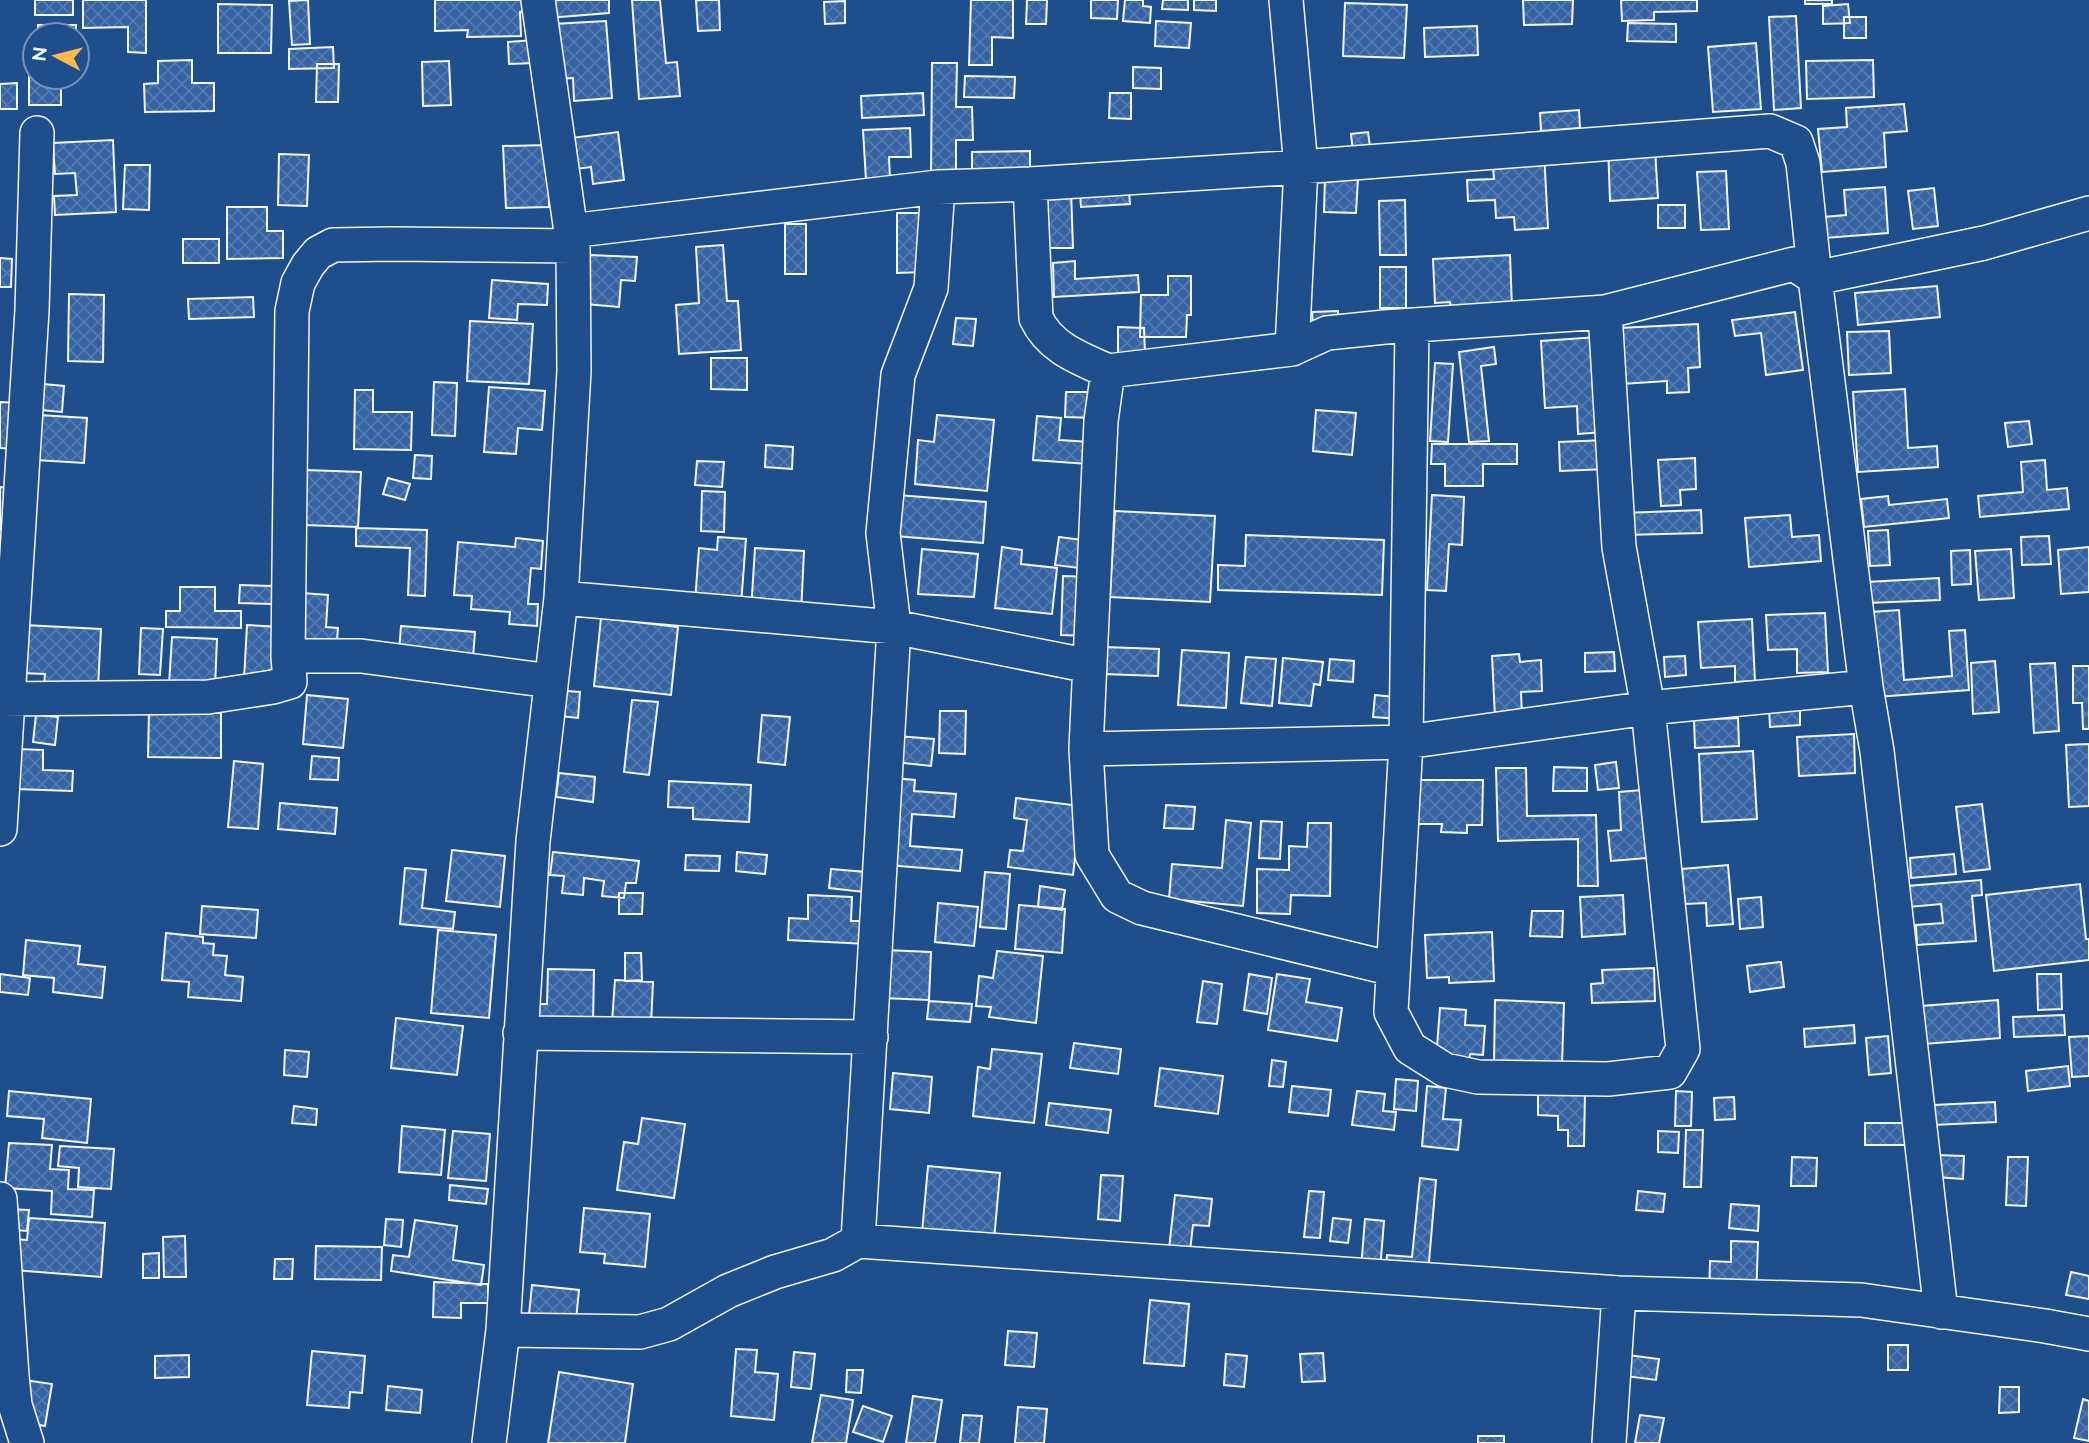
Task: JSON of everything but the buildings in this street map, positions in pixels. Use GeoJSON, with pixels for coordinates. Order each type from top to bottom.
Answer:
{"type":"FeatureCollection","features":[{"type":"Feature","properties":{"kind":"street"},"geometry":{"type":"LineString","coordinates":[[489,1443],[503,1330],[533,841],[561,598],[574,371],[571,238],[538,0]]}},
{"type":"Feature","properties":{"kind":"street"},"geometry":{"type":"LineString","coordinates":[[1286,0],[1301,167],[1292,349]]}},
{"type":"Feature","properties":{"kind":"street"},"geometry":{"type":"LineString","coordinates":[[5,698],[208,697],[290,682],[288,656],[292,311],[299,283],[308,265],[318,253],[332,245],[571,238],[938,187],[1301,167],[1770,131],[1796,142],[1803,163],[1866,687],[1877,751],[1941,1312]]}},
{"type":"Feature","properties":{"kind":"street"},"geometry":{"type":"LineString","coordinates":[[0,829],[5,698],[32,310],[37,134]]}},
{"type":"Feature","properties":{"kind":"street"},"geometry":{"type":"LineString","coordinates":[[1030,184],[1036,318],[1043,332],[1066,353],[1108,371],[1292,349],[1327,333],[1605,312],[1794,264],[1815,278],[1984,243],[2089,213]]}},
{"type":"Feature","properties":{"kind":"street"},"geometry":{"type":"LineString","coordinates":[[858,1241],[894,627],[883,533],[898,375],[931,288],[938,187]]}},
{"type":"Feature","properties":{"kind":"street"},"geometry":{"type":"LineString","coordinates":[[1412,326],[1406,742],[1391,1012],[1410,1048],[1445,1070],[1478,1077],[1608,1079],[1670,1072],[1683,1049],[1648,708],[1619,547],[1605,312]]}},
{"type":"Feature","properties":{"kind":"street"},"geometry":{"type":"LineString","coordinates":[[1108,371],[1101,421],[1086,749],[1092,855],[1116,896],[1142,908],[1393,969]]}},
{"type":"Feature","properties":{"kind":"street"},"geometry":{"type":"LineString","coordinates":[[561,598],[894,627],[1090,666]]}},
{"type":"Feature","properties":{"kind":"street"},"geometry":{"type":"LineString","coordinates":[[288,656],[361,656],[551,681]]}},
{"type":"Feature","properties":{"kind":"street"},"geometry":{"type":"LineString","coordinates":[[1086,749],[1406,742],[1648,708],[1866,687]]}},
{"type":"Feature","properties":{"kind":"street"},"geometry":{"type":"LineString","coordinates":[[520,1033],[871,1037]]}},
{"type":"Feature","properties":{"kind":"street"},"geometry":{"type":"LineString","coordinates":[[0,1199],[15,1405],[27,1443]]}},
{"type":"Feature","properties":{"kind":"street"},"geometry":{"type":"LineString","coordinates":[[503,1330],[640,1332],[669,1324],[728,1291],[763,1276],[833,1255],[858,1241],[1619,1293],[1861,1300],[2089,1334]]}},
{"type":"Feature","properties":{"kind":"street"},"geometry":{"type":"LineString","coordinates":[[1609,1443],[1619,1293]]}}]}
